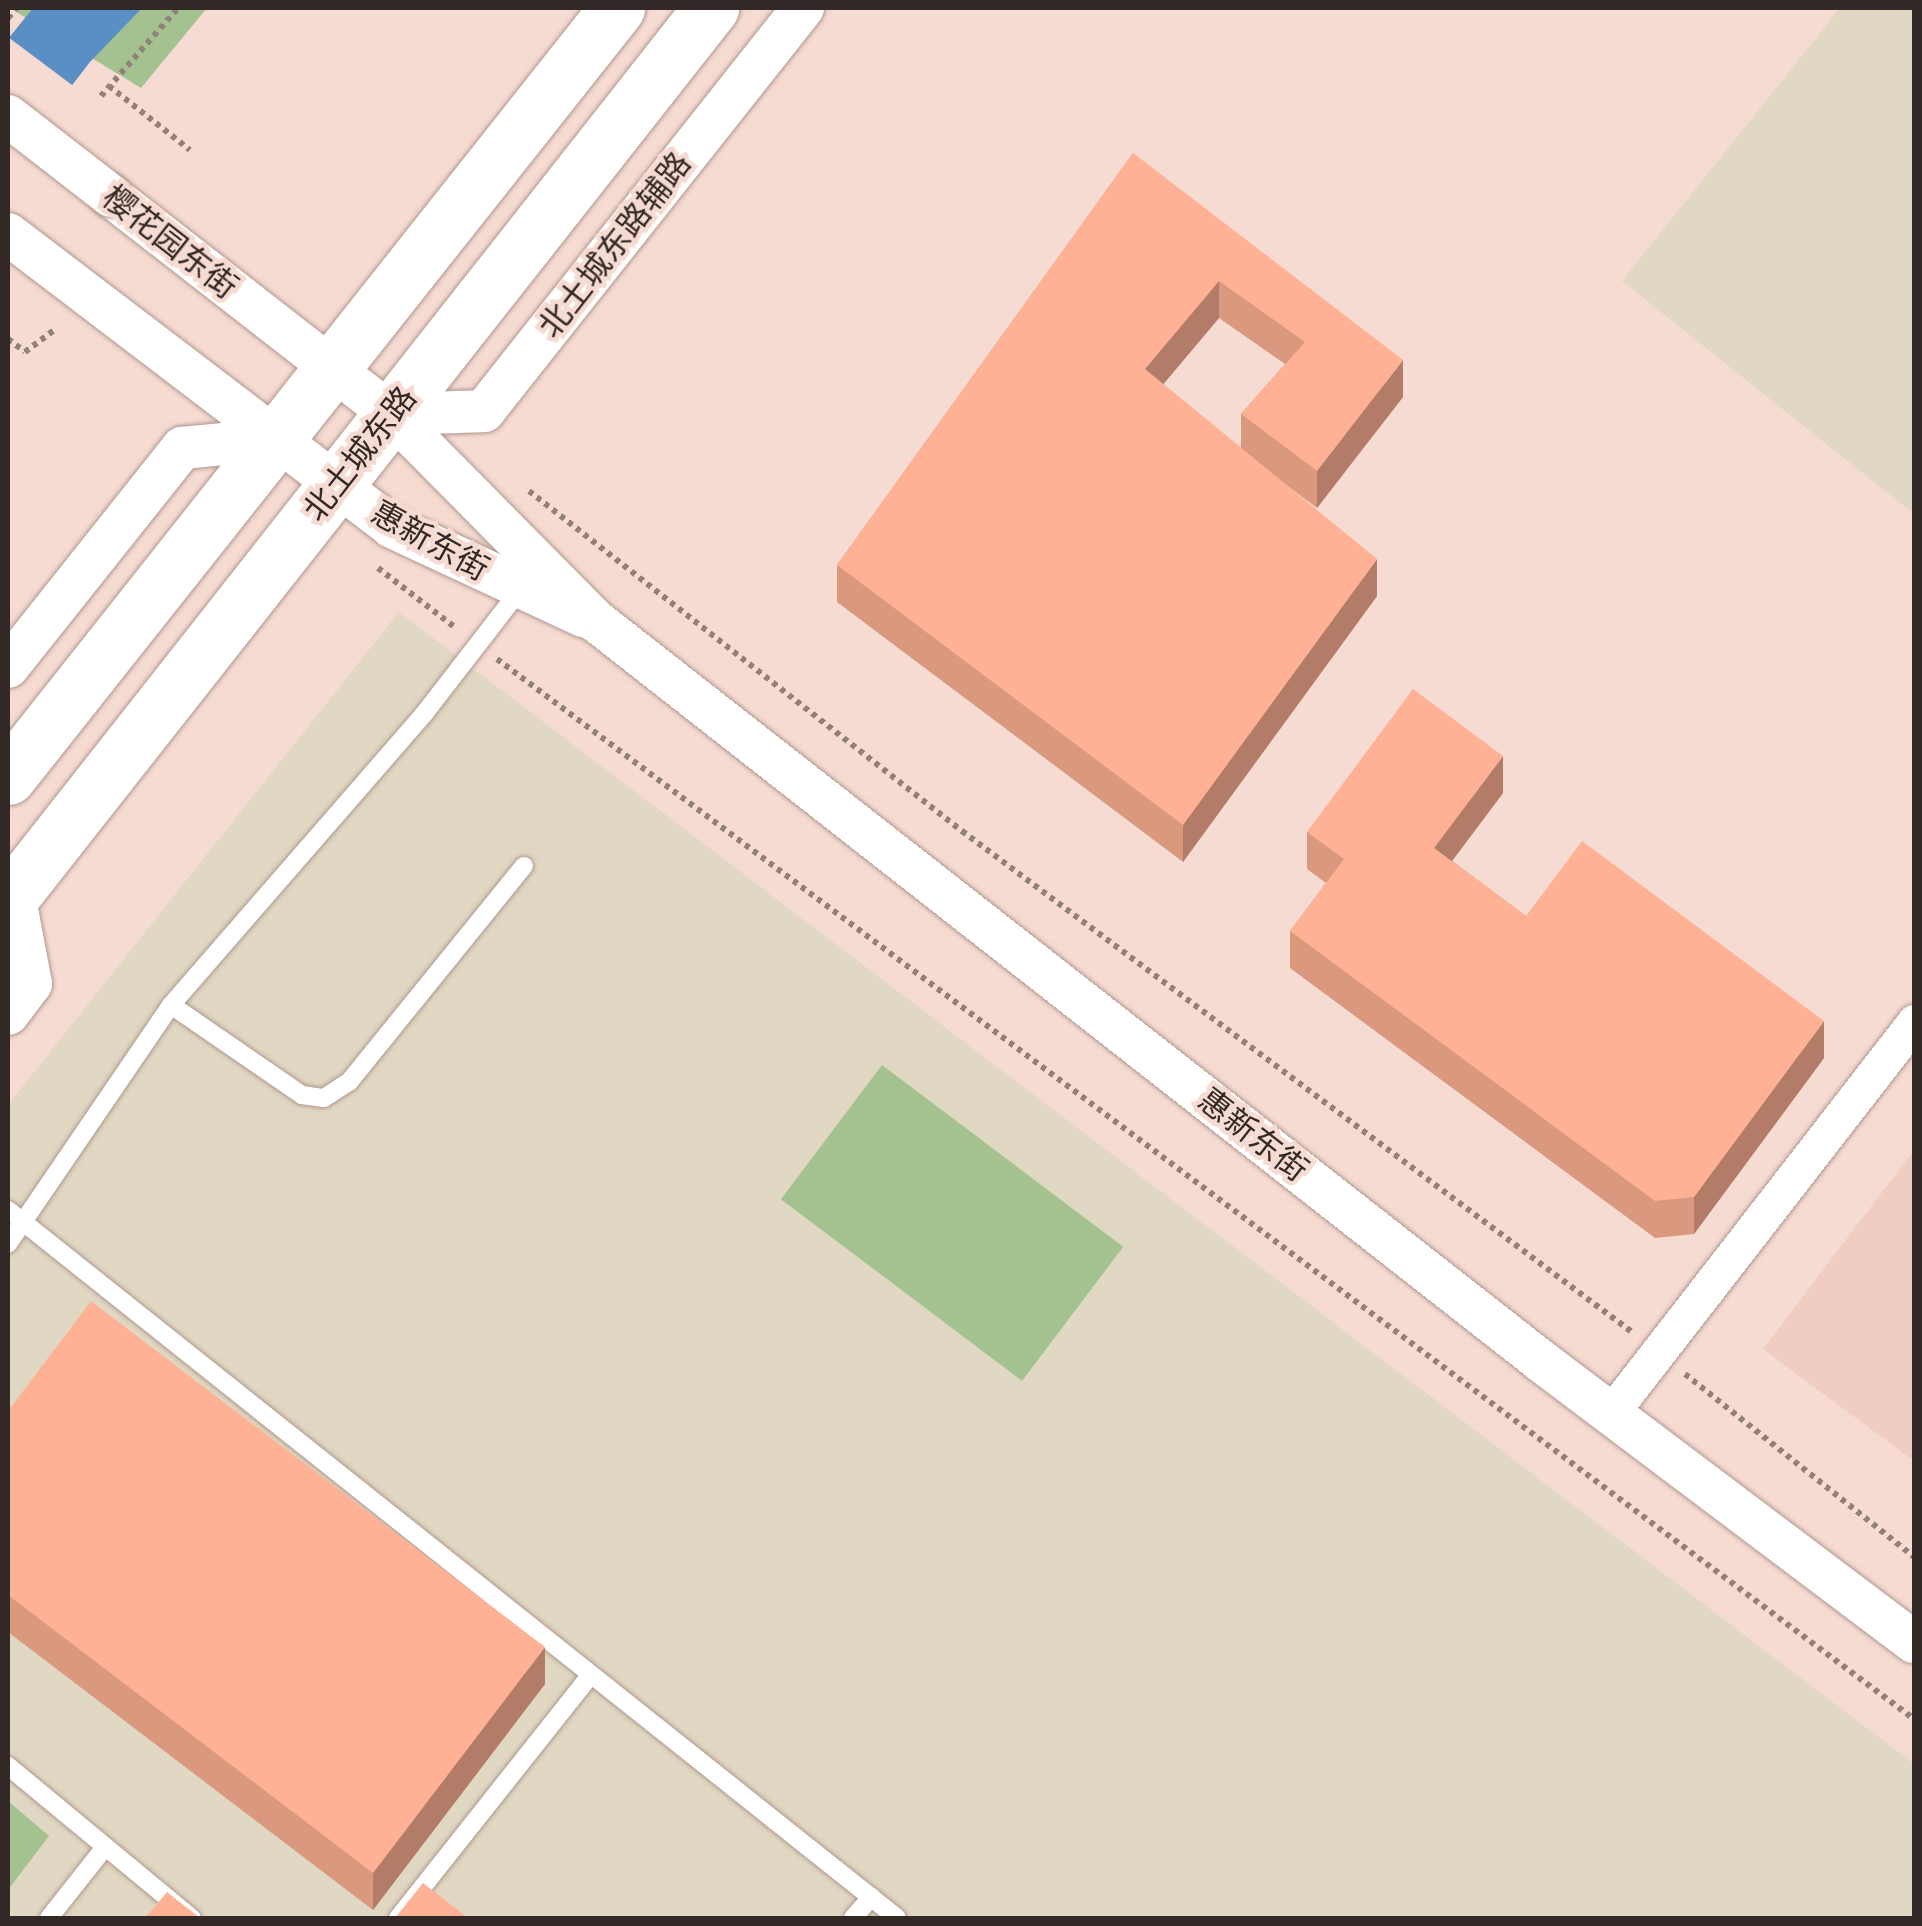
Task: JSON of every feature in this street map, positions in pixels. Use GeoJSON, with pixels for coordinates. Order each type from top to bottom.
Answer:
{"type":"FeatureCollection","features":[{"type":"Feature","properties":{"kind":"main road"},"geometry":{"type":"LineString","coordinates":[[8,777],[617,8]]}},
{"type":"Feature","properties":{"kind":"main road","name":"北土城东路"},"geometry":{"type":"LineString","coordinates":[[11,897],[711,8]]}},
{"type":"Feature","properties":{"kind":"street","name":"北土城东路辅路"},"geometry":{"type":"LineString","coordinates":[[391,414],[484,410],[803,8]]}},
{"type":"Feature","properties":{"kind":"street","name":"樱花园东街"},"geometry":{"type":"LineString","coordinates":[[8,116],[332,369]]}},
{"type":"Feature","properties":{"kind":"street"},"geometry":{"type":"LineString","coordinates":[[8,234],[276,439]]}},
{"type":"Feature","properties":{"kind":"street","name":"惠新东街"},"geometry":{"type":"LineString","coordinates":[[332,369],[391,414],[596,622],[1610,1413],[1914,1642]]}},
{"type":"Feature","properties":{"kind":"street","name":"惠新东街"},"geometry":{"type":"LineString","coordinates":[[276,439],[392,526],[520,590],[596,622]]}},
{"type":"Feature","properties":{"kind":"street"},"geometry":{"type":"LineString","coordinates":[[8,667],[182,448],[276,439]]}},
{"type":"Feature","properties":{"kind":"street"},"geometry":{"type":"LineString","coordinates":[[8,1014],[31,984],[11,897]]}},
{"type":"Feature","properties":{"kind":"street"},"geometry":{"type":"LineString","coordinates":[[1610,1413],[1914,1022]]}},
{"type":"Feature","properties":{"kind":"lane"},"geometry":{"type":"LineString","coordinates":[[8,1244],[171,1005],[520,590]]}},
{"type":"Feature","properties":{"kind":"lane"},"geometry":{"type":"LineString","coordinates":[[171,1005],[302,1095],[324,1098],[349,1082],[524,866]]}},
{"type":"Feature","properties":{"kind":"lane"},"geometry":{"type":"LineString","coordinates":[[8,1210],[589,1677],[897,1918]]}},
{"type":"Feature","properties":{"kind":"lane"},"geometry":{"type":"LineString","coordinates":[[398,1918],[589,1677]]}},
{"type":"Feature","properties":{"kind":"lane"},"geometry":{"type":"LineString","coordinates":[[8,1766],[192,1918]]}},
{"type":"Feature","properties":{"kind":"lane"},"geometry":{"type":"LineString","coordinates":[[49,1918],[106,1847]]}},
{"type":"Feature","properties":{"kind":"lane"},"geometry":{"type":"LineString","coordinates":[[853,1918],[871,1898]]}},
{"type":"Feature","properties":{"kind":"path"},"geometry":{"type":"LineString","coordinates":[[8,18],[16,8]]}},
{"type":"Feature","properties":{"kind":"path"},"geometry":{"type":"LineString","coordinates":[[101,96],[178,8]]}},
{"type":"Feature","properties":{"kind":"path"},"geometry":{"type":"LineString","coordinates":[[109,86],[190,150]]}},
{"type":"Feature","properties":{"kind":"path"},"geometry":{"type":"LineString","coordinates":[[8,340],[24,352],[55,328]]}},
{"type":"Feature","properties":{"kind":"path"},"geometry":{"type":"LineString","coordinates":[[518,483],[962,831],[1658,1352],[1914,1557]]}},
{"type":"Feature","properties":{"kind":"path"},"geometry":{"type":"LineString","coordinates":[[366,560],[1914,1718]]}},
{"type":"Feature","properties":{"kind":"shaded area"},"geometry":{"type":"Polygon","coordinates":[[[1840,8],[1914,8],[1914,514],[1622,281],[1840,8]]]}},
{"type":"Feature","properties":{"kind":"shaded area"},"geometry":{"type":"Polygon","coordinates":[[[399,612],[1914,1764],[1914,1918],[8,1918],[8,1105],[399,612]]]}},
{"type":"Feature","properties":{"kind":"shaded area"},"geometry":{"type":"Polygon","coordinates":[[[1914,1150],[1914,1461],[1763,1349],[1914,1150]]]}},
{"type":"Feature","properties":{"kind":"green space"},"geometry":{"type":"Polygon","coordinates":[[[10,8],[207,8],[141,88],[10,8]]]}},
{"type":"Feature","properties":{"kind":"green space"},"geometry":{"type":"Polygon","coordinates":[[[882,1065],[1123,1247],[1022,1381],[781,1199],[882,1065]]]}},
{"type":"Feature","properties":{"kind":"green space"},"geometry":{"type":"Polygon","coordinates":[[[8,1801],[49,1836],[8,1890],[8,1801]]]}},
{"type":"Feature","properties":{"kind":"water"},"geometry":{"type":"Polygon","coordinates":[[[33,8],[142,8],[90,62],[8,168],[8,39],[33,8]]]}},
{"type":"Feature","properties":{"kind":"pier"},"geometry":{"type":"Polygon","coordinates":[[[8,37],[76,88],[8,173],[8,37]]]}},
{"type":"Feature","properties":{"kind":"building"},"geometry":{"type":"Polygon","coordinates":[[[1133,153],[1403,360],[1317,471],[1241,414],[1305,342],[1219,281],[1145,369],[1377,559],[1183,825],[837,565],[1133,153]]]}},
{"type":"Feature","properties":{"kind":"building"},"geometry":{"type":"Polygon","coordinates":[[[1413,689],[1503,756],[1434,848],[1526,916],[1582,841],[1824,1021],[1694,1197],[1655,1201],[1290,931],[1344,859],[1307,832],[1413,689]]]}},
{"type":"Feature","properties":{"kind":"building"},"geometry":{"type":"Polygon","coordinates":[[[91,1301],[545,1647],[373,1873],[8,1595],[8,1411],[91,1301]]]}},
{"type":"Feature","properties":{"kind":"building"},"geometry":{"type":"Polygon","coordinates":[[[423,1883],[468,1918],[395,1918],[423,1883]]]}},
{"type":"Feature","properties":{"kind":"building"},"geometry":{"type":"Polygon","coordinates":[[[167,1892],[200,1918],[145,1918],[167,1892]]]}}]}
